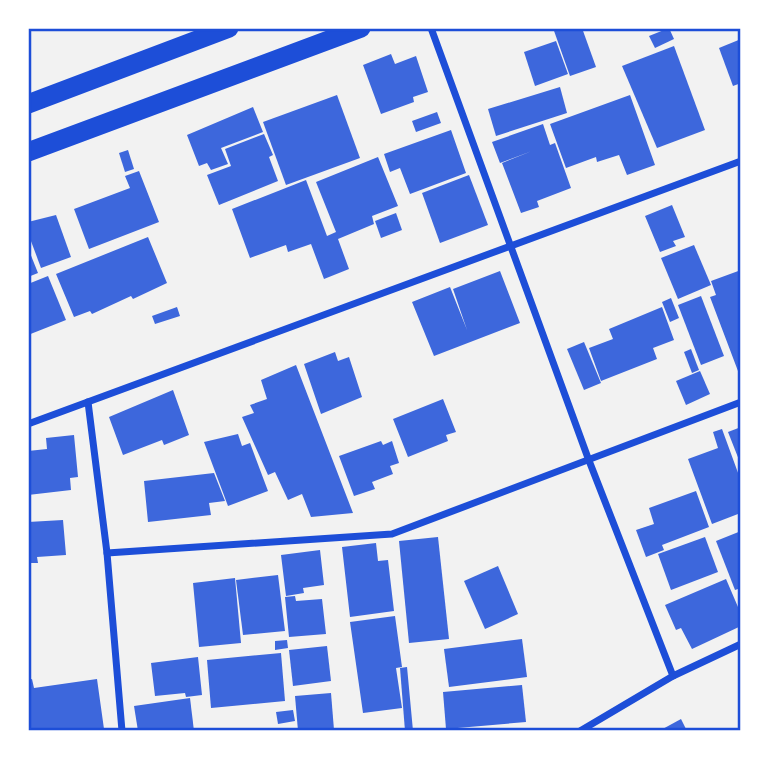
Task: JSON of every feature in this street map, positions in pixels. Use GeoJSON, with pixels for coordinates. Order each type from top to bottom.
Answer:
{"type":"FeatureCollection","features":[{"type":"Feature","properties":{"kind":"highway"},"geometry":{"type":"LineString","coordinates":[[28,104],[229,28]]}},
{"type":"Feature","properties":{"kind":"highway"},"geometry":{"type":"LineString","coordinates":[[28,152],[361,28]]}},
{"type":"Feature","properties":{"kind":"street"},"geometry":{"type":"LineString","coordinates":[[431,28],[588,458],[673,676]]}},
{"type":"Feature","properties":{"kind":"street"},"geometry":{"type":"LineString","coordinates":[[28,424],[741,160]]}},
{"type":"Feature","properties":{"kind":"street"},"geometry":{"type":"LineString","coordinates":[[88,402],[107,553],[122,731]]}},
{"type":"Feature","properties":{"kind":"street"},"geometry":{"type":"LineString","coordinates":[[107,553],[392,534],[741,402]]}},
{"type":"Feature","properties":{"kind":"street"},"geometry":{"type":"LineString","coordinates":[[580,731],[673,676],[741,644]]}},
{"type":"Feature","properties":{"kind":"building"},"geometry":{"type":"Polygon","coordinates":[[[553,28],[582,28],[596,67],[570,76],[553,28]]]}},
{"type":"Feature","properties":{"kind":"building"},"geometry":{"type":"Polygon","coordinates":[[[669,28],[674,39],[655,48],[649,36],[669,28]]]}},
{"type":"Feature","properties":{"kind":"building"},"geometry":{"type":"Polygon","coordinates":[[[741,39],[741,83],[733,86],[719,48],[741,39]]]}},
{"type":"Feature","properties":{"kind":"building"},"geometry":{"type":"Polygon","coordinates":[[[556,41],[568,74],[535,86],[524,52],[556,41]]]}},
{"type":"Feature","properties":{"kind":"building"},"geometry":{"type":"Polygon","coordinates":[[[674,46],[705,130],[657,148],[622,66],[674,46]]]}},
{"type":"Feature","properties":{"kind":"building"},"geometry":{"type":"Polygon","coordinates":[[[391,54],[395,64],[416,56],[428,92],[413,97],[414,102],[381,114],[363,65],[391,54]]]}},
{"type":"Feature","properties":{"kind":"building"},"geometry":{"type":"Polygon","coordinates":[[[560,87],[567,113],[496,136],[488,109],[560,87]]]}},
{"type":"Feature","properties":{"kind":"building"},"geometry":{"type":"Polygon","coordinates":[[[337,95],[360,158],[286,185],[263,122],[337,95]]]}},
{"type":"Feature","properties":{"kind":"building"},"geometry":{"type":"Polygon","coordinates":[[[630,95],[655,165],[627,175],[619,155],[597,162],[596,157],[566,168],[550,124],[630,95]]]}},
{"type":"Feature","properties":{"kind":"building"},"geometry":{"type":"Polygon","coordinates":[[[253,107],[263,132],[221,148],[228,164],[211,170],[207,163],[199,166],[187,135],[253,107]]]}},
{"type":"Feature","properties":{"kind":"building"},"geometry":{"type":"Polygon","coordinates":[[[437,112],[441,123],[416,132],[412,121],[437,112]]]}},
{"type":"Feature","properties":{"kind":"building"},"geometry":{"type":"Polygon","coordinates":[[[543,124],[550,145],[555,143],[571,188],[537,201],[539,207],[521,213],[502,163],[532,151],[500,163],[492,142],[543,124]]]}},
{"type":"Feature","properties":{"kind":"building"},"geometry":{"type":"Polygon","coordinates":[[[451,130],[466,173],[410,194],[400,168],[390,172],[384,154],[451,130]]]}},
{"type":"Feature","properties":{"kind":"building"},"geometry":{"type":"Polygon","coordinates":[[[264,134],[273,155],[269,157],[278,181],[219,205],[207,175],[231,166],[225,149],[264,134]]]}},
{"type":"Feature","properties":{"kind":"building"},"geometry":{"type":"Polygon","coordinates":[[[128,150],[134,169],[125,172],[119,153],[128,150]]]}},
{"type":"Feature","properties":{"kind":"building"},"geometry":{"type":"Polygon","coordinates":[[[378,157],[398,206],[372,216],[374,224],[338,239],[349,269],[324,279],[311,244],[288,252],[286,245],[250,258],[232,209],[306,180],[327,236],[336,232],[316,182],[378,157]]]}},
{"type":"Feature","properties":{"kind":"building"},"geometry":{"type":"Polygon","coordinates":[[[139,171],[159,222],[89,249],[74,209],[130,188],[125,176],[139,171]]]}},
{"type":"Feature","properties":{"kind":"building"},"geometry":{"type":"Polygon","coordinates":[[[469,175],[488,225],[440,243],[422,193],[469,175]]]}},
{"type":"Feature","properties":{"kind":"building"},"geometry":{"type":"Polygon","coordinates":[[[672,205],[685,237],[673,241],[676,246],[660,252],[645,216],[672,205]]]}},
{"type":"Feature","properties":{"kind":"building"},"geometry":{"type":"Polygon","coordinates":[[[396,213],[402,230],[381,238],[375,221],[396,213]]]}},
{"type":"Feature","properties":{"kind":"building"},"geometry":{"type":"Polygon","coordinates":[[[56,215],[71,257],[41,268],[28,233],[28,222],[56,215]]]}},
{"type":"Feature","properties":{"kind":"building"},"geometry":{"type":"Polygon","coordinates":[[[148,237],[167,283],[92,314],[90,311],[74,317],[56,274],[148,237]]]}},
{"type":"Feature","properties":{"kind":"building"},"geometry":{"type":"Polygon","coordinates":[[[694,245],[711,285],[678,299],[661,258],[694,245]]]}},
{"type":"Feature","properties":{"kind":"building"},"geometry":{"type":"Polygon","coordinates":[[[28,248],[38,273],[28,277],[28,248]]]}},
{"type":"Feature","properties":{"kind":"building"},"geometry":{"type":"Polygon","coordinates":[[[741,270],[741,379],[710,297],[716,295],[711,281],[741,270]]]}},
{"type":"Feature","properties":{"kind":"building"},"geometry":{"type":"Polygon","coordinates":[[[500,271],[520,323],[434,356],[412,302],[450,287],[467,330],[453,289],[500,271]]]}},
{"type":"Feature","properties":{"kind":"building"},"geometry":{"type":"Polygon","coordinates":[[[48,276],[66,320],[28,335],[28,284],[48,276]]]}},
{"type":"Feature","properties":{"kind":"building"},"geometry":{"type":"Polygon","coordinates":[[[701,296],[724,356],[701,365],[678,305],[701,296]]]}},
{"type":"Feature","properties":{"kind":"building"},"geometry":{"type":"Polygon","coordinates":[[[671,298],[679,318],[670,322],[662,302],[671,298]]]}},
{"type":"Feature","properties":{"kind":"building"},"geometry":{"type":"Polygon","coordinates":[[[177,307],[180,316],[155,324],[152,316],[177,307]]]}},
{"type":"Feature","properties":{"kind":"building"},"geometry":{"type":"Polygon","coordinates":[[[662,307],[674,340],[653,348],[657,359],[601,381],[589,348],[613,339],[609,329],[662,307]]]}},
{"type":"Feature","properties":{"kind":"building"},"geometry":{"type":"Polygon","coordinates":[[[584,342],[601,383],[584,390],[567,349],[584,342]]]}},
{"type":"Feature","properties":{"kind":"building"},"geometry":{"type":"Polygon","coordinates":[[[691,349],[699,370],[692,373],[684,352],[691,349]]]}},
{"type":"Feature","properties":{"kind":"building"},"geometry":{"type":"Polygon","coordinates":[[[335,352],[338,361],[349,357],[362,397],[321,414],[304,364],[335,352]]]}},
{"type":"Feature","properties":{"kind":"building"},"geometry":{"type":"Polygon","coordinates":[[[296,365],[353,513],[311,517],[302,494],[288,500],[275,472],[268,475],[242,417],[254,413],[250,405],[267,399],[261,380],[296,365]]]}},
{"type":"Feature","properties":{"kind":"building"},"geometry":{"type":"Polygon","coordinates":[[[700,371],[710,394],[686,405],[676,381],[700,371]]]}},
{"type":"Feature","properties":{"kind":"building"},"geometry":{"type":"Polygon","coordinates":[[[173,390],[189,435],[164,445],[162,440],[123,455],[109,417],[173,390]]]}},
{"type":"Feature","properties":{"kind":"building"},"geometry":{"type":"Polygon","coordinates":[[[443,399],[456,432],[446,435],[448,441],[408,457],[393,419],[443,399]]]}},
{"type":"Feature","properties":{"kind":"building"},"geometry":{"type":"Polygon","coordinates":[[[741,427],[741,465],[728,432],[741,427]]]}},
{"type":"Feature","properties":{"kind":"building"},"geometry":{"type":"Polygon","coordinates":[[[722,429],[741,481],[741,521],[738,514],[712,524],[688,459],[718,448],[713,432],[722,429]]]}},
{"type":"Feature","properties":{"kind":"building"},"geometry":{"type":"Polygon","coordinates":[[[238,434],[242,446],[250,443],[268,491],[228,506],[204,442],[238,434]]]}},
{"type":"Feature","properties":{"kind":"building"},"geometry":{"type":"Polygon","coordinates":[[[74,435],[78,477],[70,478],[71,490],[28,495],[28,451],[47,449],[46,438],[74,435]]]}},
{"type":"Feature","properties":{"kind":"building"},"geometry":{"type":"Polygon","coordinates":[[[381,441],[383,445],[392,441],[399,463],[390,466],[393,474],[372,482],[375,489],[354,496],[339,456],[381,441]]]}},
{"type":"Feature","properties":{"kind":"building"},"geometry":{"type":"Polygon","coordinates":[[[214,473],[225,501],[209,503],[211,515],[148,522],[144,481],[214,473]]]}},
{"type":"Feature","properties":{"kind":"building"},"geometry":{"type":"Polygon","coordinates":[[[696,491],[709,527],[662,545],[664,550],[646,557],[636,530],[654,524],[649,508],[696,491]]]}},
{"type":"Feature","properties":{"kind":"building"},"geometry":{"type":"Polygon","coordinates":[[[63,520],[66,555],[37,557],[38,563],[28,563],[28,522],[63,520]]]}},
{"type":"Feature","properties":{"kind":"building"},"geometry":{"type":"Polygon","coordinates":[[[741,531],[741,588],[735,590],[716,541],[741,531]]]}},
{"type":"Feature","properties":{"kind":"building"},"geometry":{"type":"Polygon","coordinates":[[[438,537],[449,639],[409,643],[399,541],[438,537]]]}},
{"type":"Feature","properties":{"kind":"building"},"geometry":{"type":"Polygon","coordinates":[[[705,537],[718,572],[671,590],[658,554],[705,537]]]}},
{"type":"Feature","properties":{"kind":"building"},"geometry":{"type":"Polygon","coordinates":[[[376,543],[378,561],[388,560],[394,611],[350,617],[342,547],[376,543]]]}},
{"type":"Feature","properties":{"kind":"building"},"geometry":{"type":"Polygon","coordinates":[[[320,550],[324,585],[303,588],[304,593],[286,596],[281,555],[320,550]]]}},
{"type":"Feature","properties":{"kind":"building"},"geometry":{"type":"Polygon","coordinates":[[[498,566],[518,614],[485,629],[464,581],[498,566]]]}},
{"type":"Feature","properties":{"kind":"building"},"geometry":{"type":"Polygon","coordinates":[[[278,575],[285,631],[243,635],[236,580],[278,575]]]}},
{"type":"Feature","properties":{"kind":"building"},"geometry":{"type":"Polygon","coordinates":[[[235,578],[241,643],[199,647],[193,583],[235,578]]]}},
{"type":"Feature","properties":{"kind":"building"},"geometry":{"type":"Polygon","coordinates":[[[726,579],[741,614],[741,626],[692,649],[681,628],[676,630],[665,605],[726,579]]]}},
{"type":"Feature","properties":{"kind":"building"},"geometry":{"type":"Polygon","coordinates":[[[295,596],[296,601],[322,599],[326,634],[289,637],[285,597],[295,596]]]}},
{"type":"Feature","properties":{"kind":"building"},"geometry":{"type":"Polygon","coordinates":[[[395,616],[402,667],[396,668],[402,708],[363,713],[350,622],[395,616]]]}},
{"type":"Feature","properties":{"kind":"building"},"geometry":{"type":"Polygon","coordinates":[[[522,639],[527,677],[449,687],[444,649],[522,639]]]}},
{"type":"Feature","properties":{"kind":"building"},"geometry":{"type":"Polygon","coordinates":[[[287,640],[288,648],[275,650],[275,641],[287,640]]]}},
{"type":"Feature","properties":{"kind":"building"},"geometry":{"type":"Polygon","coordinates":[[[327,646],[331,681],[293,686],[289,650],[327,646]]]}},
{"type":"Feature","properties":{"kind":"building"},"geometry":{"type":"Polygon","coordinates":[[[281,653],[285,701],[211,708],[207,660],[281,653]]]}},
{"type":"Feature","properties":{"kind":"building"},"geometry":{"type":"Polygon","coordinates":[[[198,657],[202,695],[186,697],[185,693],[155,696],[151,663],[198,657]]]}},
{"type":"Feature","properties":{"kind":"building"},"geometry":{"type":"Polygon","coordinates":[[[407,667],[413,731],[405,731],[400,668],[407,667]]]}},
{"type":"Feature","properties":{"kind":"building"},"geometry":{"type":"Polygon","coordinates":[[[32,679],[34,688],[97,679],[104,729],[28,731],[28,680],[32,679]]]}},
{"type":"Feature","properties":{"kind":"building"},"geometry":{"type":"Polygon","coordinates":[[[522,685],[526,722],[446,729],[443,692],[522,685]]]}},
{"type":"Feature","properties":{"kind":"building"},"geometry":{"type":"Polygon","coordinates":[[[331,693],[334,730],[298,731],[295,696],[331,693]]]}},
{"type":"Feature","properties":{"kind":"building"},"geometry":{"type":"Polygon","coordinates":[[[190,698],[194,731],[138,731],[134,706],[190,698]]]}},
{"type":"Feature","properties":{"kind":"building"},"geometry":{"type":"Polygon","coordinates":[[[293,710],[295,721],[278,724],[276,712],[293,710]]]}},
{"type":"Feature","properties":{"kind":"building"},"geometry":{"type":"Polygon","coordinates":[[[681,719],[687,731],[659,731],[681,719]]]}}]}
